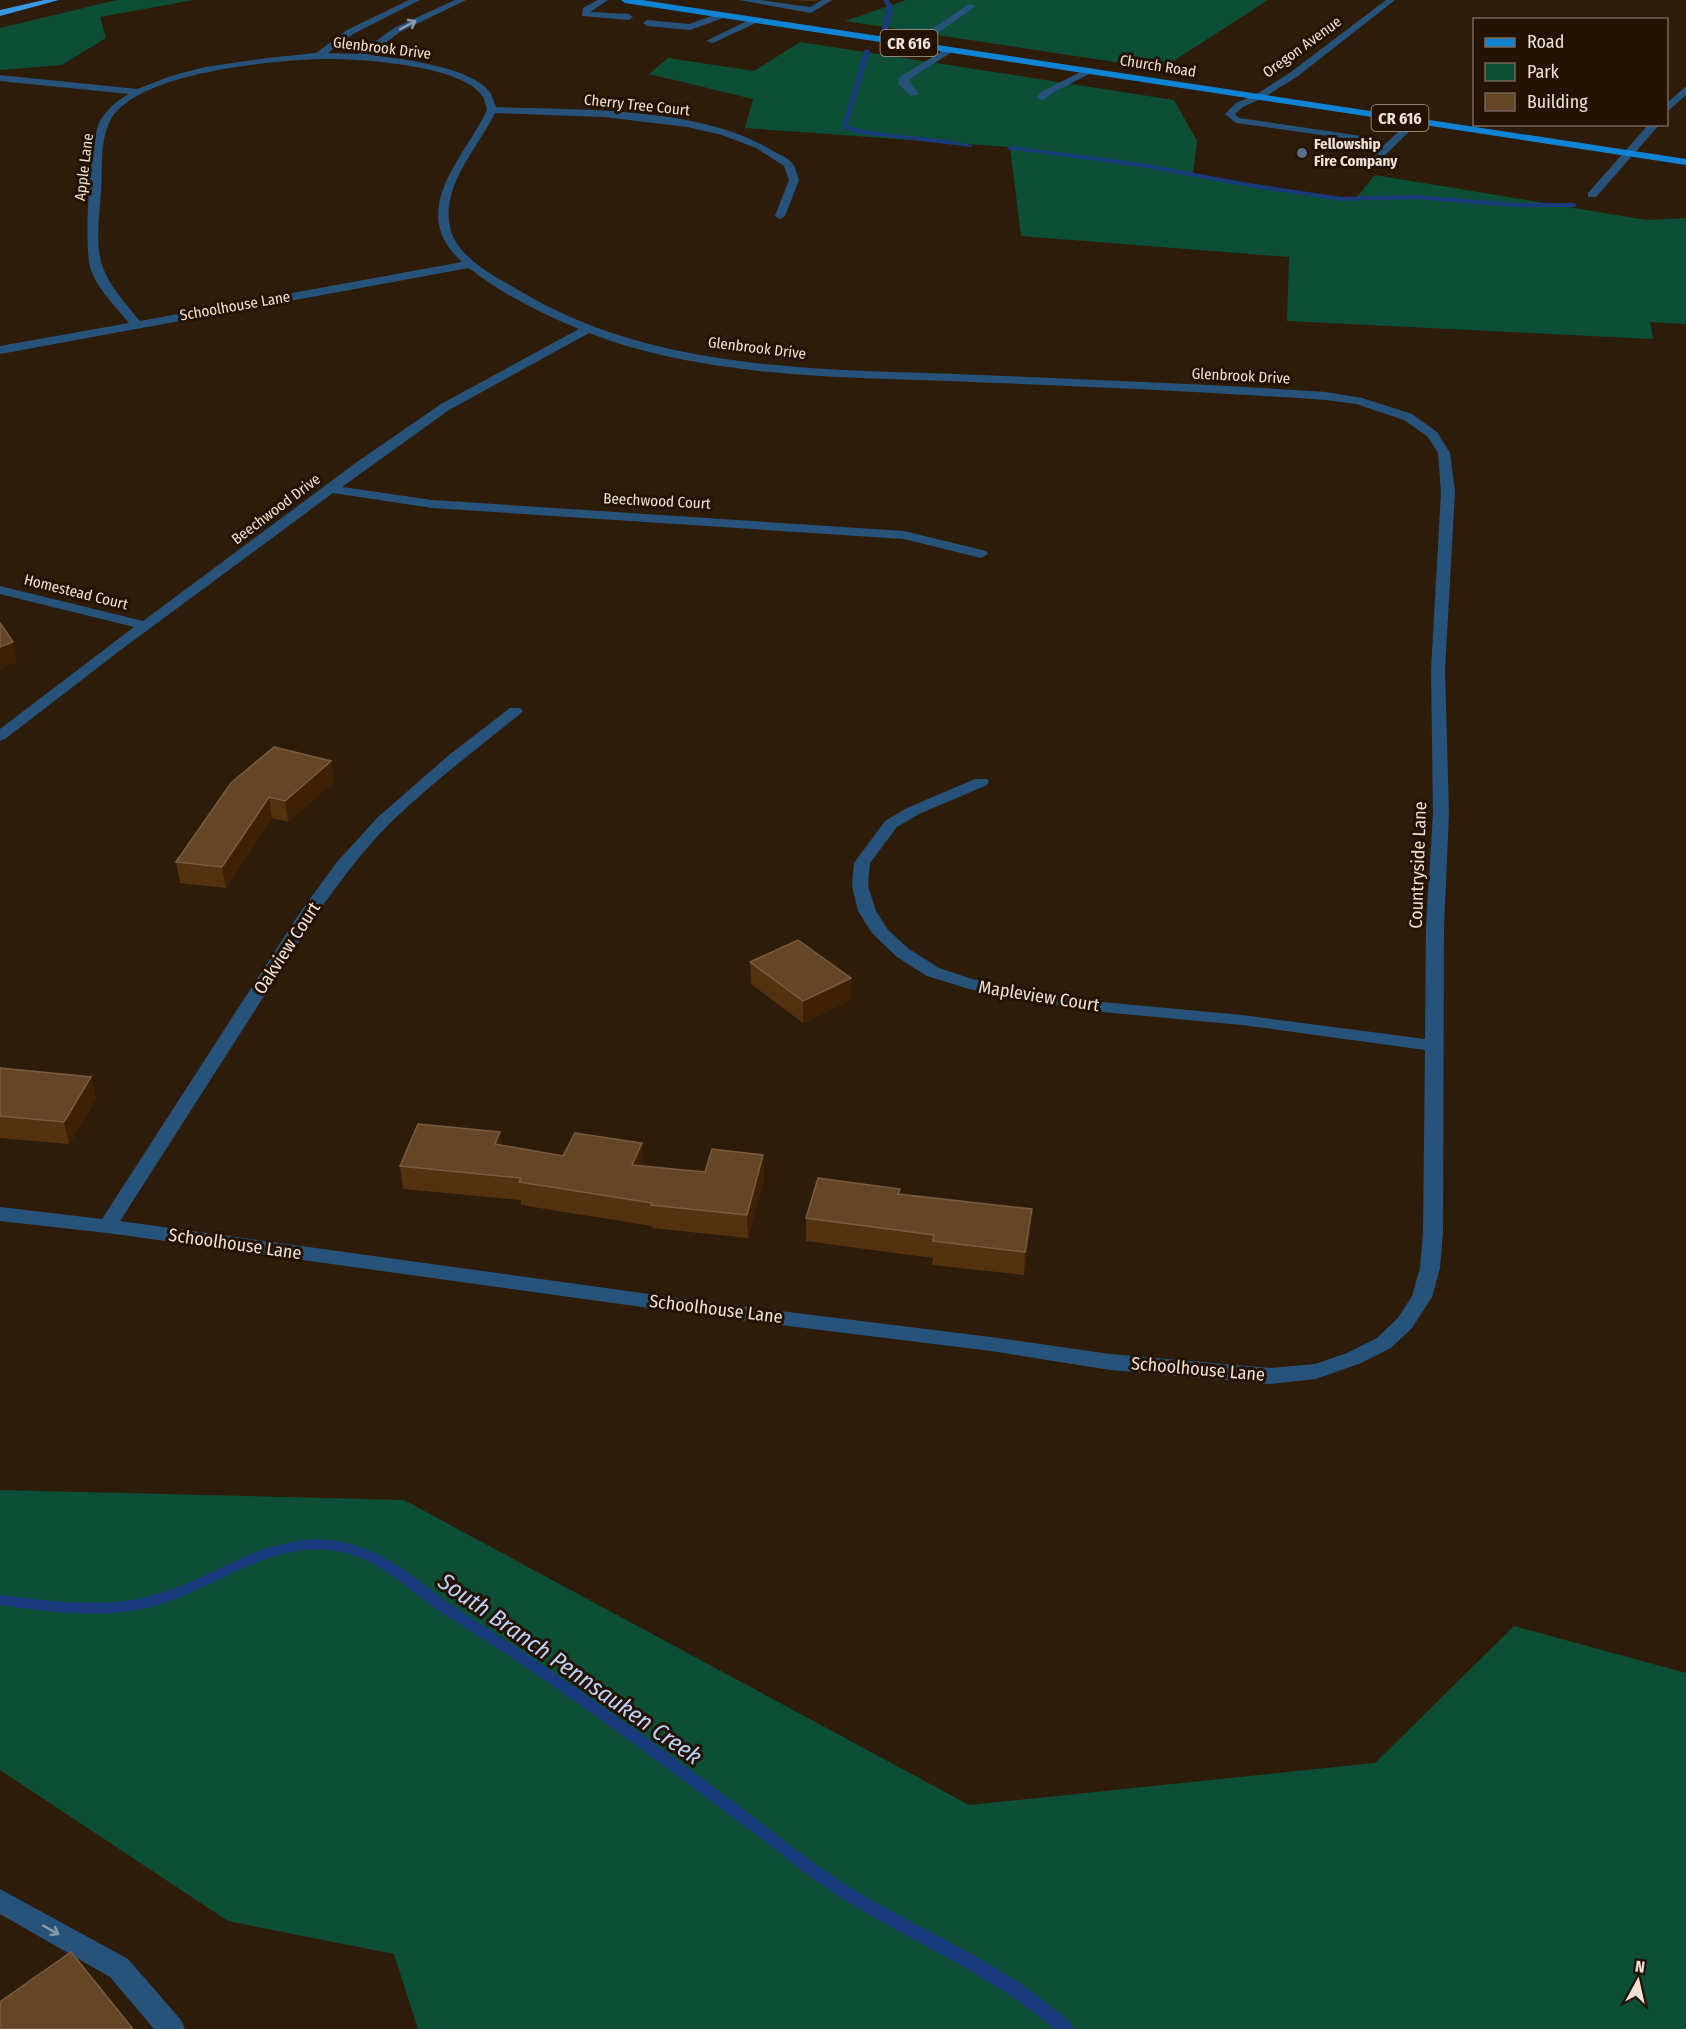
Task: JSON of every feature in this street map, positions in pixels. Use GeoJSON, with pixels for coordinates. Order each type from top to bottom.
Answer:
{"type":"FeatureCollection","features":[{"type":"Feature","properties":{"kind":"highway"},"geometry":{"type":"LineString","coordinates":[[0,14],[55,0]]}},
{"type":"Feature","properties":{"kind":"main road","name":"Church Road"},"geometry":{"type":"LineString","coordinates":[[625,0],[1686,162]]}},
{"type":"Feature","properties":{"kind":"street"},"geometry":{"type":"LineString","coordinates":[[318,56],[350,32],[416,0]]}},
{"type":"Feature","properties":{"kind":"street"},"geometry":{"type":"LineString","coordinates":[[359,58],[397,30],[462,0]]}},
{"type":"Feature","properties":{"kind":"street"},"geometry":{"type":"LineString","coordinates":[[604,0],[586,10],[585,14],[629,17]]}},
{"type":"Feature","properties":{"kind":"street"},"geometry":{"type":"LineString","coordinates":[[647,23],[690,27],[720,15],[743,0],[810,10],[828,0]]}},
{"type":"Feature","properties":{"kind":"street","name":"Oregon Avenue"},"geometry":{"type":"LineString","coordinates":[[1361,139],[1231,117],[1233,107],[1259,97],[1391,0]]}},
{"type":"Feature","properties":{"kind":"street"},"geometry":{"type":"LineString","coordinates":[[916,44],[972,6]]}},
{"type":"Feature","properties":{"kind":"street"},"geometry":{"type":"LineString","coordinates":[[710,41],[755,20]]}},
{"type":"Feature","properties":{"kind":"street"},"geometry":{"type":"LineString","coordinates":[[914,94],[903,79],[950,50]]}},
{"type":"Feature","properties":{"kind":"street","name":"Glenbrook Drive"},"geometry":{"type":"LineString","coordinates":[[318,56],[411,64],[461,77],[483,90],[489,97],[492,110],[458,168],[445,201],[443,223],[446,234],[470,264],[518,297],[552,315],[586,329],[667,350],[777,367],[925,377],[1326,396],[1386,408],[1423,425]]}},
{"type":"Feature","properties":{"kind":"street","name":"Apple Lane"},"geometry":{"type":"LineString","coordinates":[[136,324],[96,271],[93,225],[101,134],[107,117],[130,95],[183,76],[234,65],[318,56]]}},
{"type":"Feature","properties":{"kind":"street"},"geometry":{"type":"LineString","coordinates":[[1041,98],[1044,94],[1064,86],[1088,71]]}},
{"type":"Feature","properties":{"kind":"street"},"geometry":{"type":"LineString","coordinates":[[0,78],[136,93]]}},
{"type":"Feature","properties":{"kind":"street"},"geometry":{"type":"LineString","coordinates":[[1668,108],[1686,89]]}},
{"type":"Feature","properties":{"kind":"street","name":"Cherry Tree Court"},"geometry":{"type":"LineString","coordinates":[[492,110],[605,115],[681,123],[756,145],[788,164],[794,180],[780,216]]}},
{"type":"Feature","properties":{"kind":"street"},"geometry":{"type":"LineString","coordinates":[[1373,162],[1415,121]]}},
{"type":"Feature","properties":{"kind":"street"},"geometry":{"type":"LineString","coordinates":[[1592,195],[1652,126]]}},
{"type":"Feature","properties":{"kind":"street","name":"Schoolhouse Lane"},"geometry":{"type":"LineString","coordinates":[[0,350],[470,264]]}},
{"type":"Feature","properties":{"kind":"street","name":"Beechwood Drive"},"geometry":{"type":"LineString","coordinates":[[0,736],[330,489],[445,407],[586,329]]}},
{"type":"Feature","properties":{"kind":"street","name":"Countryside Lane"},"geometry":{"type":"LineString","coordinates":[[1414,1310],[1422,1297],[1430,1268],[1433,1233],[1435,927],[1441,832],[1438,670],[1448,492],[1444,453],[1440,443],[1423,425]]}},
{"type":"Feature","properties":{"kind":"street","name":"Beechwood Court"},"geometry":{"type":"LineString","coordinates":[[330,489],[432,504],[904,535],[981,554]]}},
{"type":"Feature","properties":{"kind":"street","name":"Homestead Court"},"geometry":{"type":"LineString","coordinates":[[0,591],[87,610],[145,626]]}},
{"type":"Feature","properties":{"kind":"street","name":"Oakview Court"},"geometry":{"type":"LineString","coordinates":[[107,1226],[309,914],[343,866],[406,799],[515,711]]}},
{"type":"Feature","properties":{"kind":"street","name":"Mapleview Court"},"geometry":{"type":"LineString","coordinates":[[981,782],[913,811],[891,824],[862,863],[860,886],[867,911],[882,933],[903,954],[933,972],[969,984],[1102,1007],[1242,1020],[1434,1046]]}},
{"type":"Feature","properties":{"kind":"street","name":"Schoolhouse Lane"},"geometry":{"type":"LineString","coordinates":[[0,1214],[107,1226],[700,1308],[991,1344],[1110,1362],[1220,1373],[1270,1376],[1316,1371],[1354,1359],[1384,1343],[1406,1323],[1414,1310]]}},
{"type":"Feature","properties":{"kind":"street"},"geometry":{"type":"LineString","coordinates":[[0,1901],[119,1968],[171,2029]]}},
{"type":"Feature","properties":{"kind":"green space"},"geometry":{"type":"Polygon","coordinates":[[[117,0],[193,0],[100,17],[106,38],[62,65],[0,70],[0,28],[117,0]]]}},
{"type":"Feature","properties":{"kind":"green space"},"geometry":{"type":"Polygon","coordinates":[[[906,0],[1268,0],[1161,69],[845,21],[906,0]]]}},
{"type":"Feature","properties":{"kind":"green space"},"geometry":{"type":"Polygon","coordinates":[[[800,42],[1174,100],[1197,141],[1193,175],[1322,196],[1356,198],[1375,175],[1646,220],[1686,218],[1686,324],[1650,322],[1653,339],[1287,321],[1289,257],[1021,236],[1010,147],[745,128],[753,99],[649,74],[668,58],[754,71],[800,42]]]}},
{"type":"Feature","properties":{"kind":"green space"},"geometry":{"type":"Polygon","coordinates":[[[0,1490],[404,1500],[969,1805],[1375,1763],[1514,1626],[1686,1673],[1686,2029],[418,2029],[394,1954],[228,1921],[0,1770],[0,1490]]]}},
{"type":"Feature","properties":{"kind":"building"},"geometry":{"type":"Polygon","coordinates":[[[0,623],[13,642],[0,647],[0,623]]]}},
{"type":"Feature","properties":{"kind":"building"},"geometry":{"type":"Polygon","coordinates":[[[274,747],[331,761],[285,801],[269,797],[222,867],[176,862],[231,783],[274,747]]]}},
{"type":"Feature","properties":{"kind":"building"},"geometry":{"type":"Polygon","coordinates":[[[798,940],[851,978],[803,1001],[750,962],[798,940]]]}},
{"type":"Feature","properties":{"kind":"building"},"geometry":{"type":"Polygon","coordinates":[[[0,1068],[91,1077],[64,1122],[0,1116],[0,1068]]]}},
{"type":"Feature","properties":{"kind":"building"},"geometry":{"type":"Polygon","coordinates":[[[418,1124],[500,1132],[495,1144],[563,1156],[575,1133],[642,1143],[632,1165],[705,1172],[712,1149],[763,1155],[747,1215],[651,1205],[652,1203],[519,1182],[521,1178],[400,1166],[418,1124]]]}},
{"type":"Feature","properties":{"kind":"building"},"geometry":{"type":"Polygon","coordinates":[[[818,1178],[900,1189],[898,1194],[1032,1209],[1025,1252],[933,1241],[934,1235],[806,1218],[818,1178]]]}},
{"type":"Feature","properties":{"kind":"building"},"geometry":{"type":"Polygon","coordinates":[[[71,1952],[133,2029],[0,2029],[0,2002],[71,1952]]]}},
{"type":"Feature","properties":{"kind":"waterway"},"geometry":{"type":"LineString","coordinates":[[884,33],[890,7],[886,0]]}},
{"type":"Feature","properties":{"kind":"waterway"},"geometry":{"type":"LineString","coordinates":[[867,51],[844,127],[862,132],[970,146]]}},
{"type":"Feature","properties":{"kind":"waterway"},"geometry":{"type":"LineString","coordinates":[[1010,148],[1141,165],[1341,199],[1414,197],[1516,205],[1574,205]]}},
{"type":"Feature","properties":{"kind":"waterway","name":"South Branch Pennsauken Creek"},"geometry":{"type":"LineString","coordinates":[[0,1600],[76,1608],[134,1605],[176,1594],[241,1564],[285,1548],[309,1544],[352,1549],[385,1564],[443,1607],[536,1666],[826,1879],[865,1904],[1013,1987],[1066,2029]]}},
{"type":"Feature","properties":{"kind":"place","name":"Fellowship Fire Company"},"geometry":{"type":"Point","coordinates":[1302,153]}}]}
